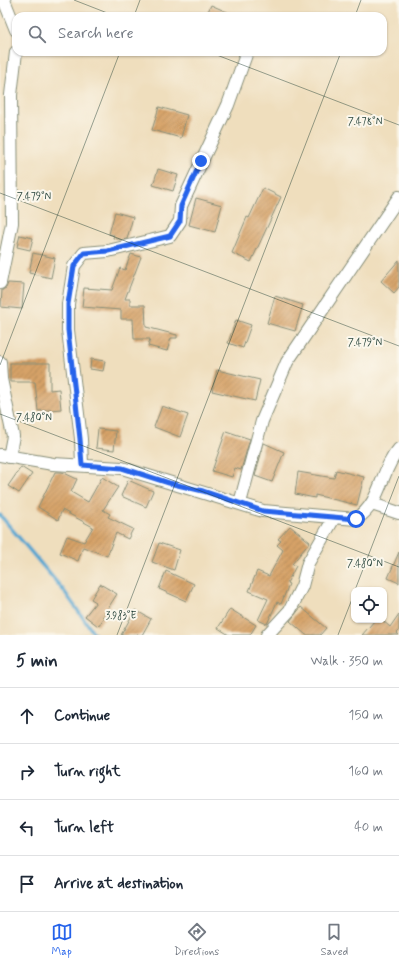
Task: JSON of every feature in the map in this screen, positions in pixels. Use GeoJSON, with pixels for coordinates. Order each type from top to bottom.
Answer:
{"type":"FeatureCollection","features":[{"type":"Feature","properties":{"kind":"street"},"geometry":{"type":"LineString","coordinates":[[4,0],[12,20]]}},
{"type":"Feature","properties":{"kind":"street"},"geometry":{"type":"LineString","coordinates":[[0,283],[12,222],[11,95],[16,56]]}},
{"type":"Feature","properties":{"kind":"street"},"geometry":{"type":"LineString","coordinates":[[82,465],[68,330],[68,304],[74,266],[84,253],[108,251],[170,236],[180,221],[181,206],[228,105],[246,56]]}},
{"type":"Feature","properties":{"kind":"street"},"geometry":{"type":"LineString","coordinates":[[240,503],[262,421],[287,362],[399,197]]}},
{"type":"Feature","properties":{"kind":"street"},"geometry":{"type":"LineString","coordinates":[[0,362],[1,379],[13,436],[4,456],[53,464],[122,468],[263,511],[356,519],[372,504],[384,476],[399,449]]}},
{"type":"Feature","properties":{"kind":"street"},"geometry":{"type":"LineString","coordinates":[[372,504],[399,513]]}},
{"type":"Feature","properties":{"kind":"street"},"geometry":{"type":"LineString","coordinates":[[267,635],[290,610],[302,586],[308,563],[334,518]]}},
{"type":"Feature","properties":{"kind":"building"},"geometry":{"type":"Polygon","coordinates":[[[211,5],[227,12],[208,12],[211,5]]]}},
{"type":"Feature","properties":{"kind":"building"},"geometry":{"type":"Polygon","coordinates":[[[159,107],[187,115],[181,138],[152,130],[159,107]]]}},
{"type":"Feature","properties":{"kind":"building"},"geometry":{"type":"Polygon","coordinates":[[[158,169],[178,175],[173,191],[153,185],[158,169]]]}},
{"type":"Feature","properties":{"kind":"building"},"geometry":{"type":"Polygon","coordinates":[[[263,188],[281,197],[251,262],[232,253],[247,217],[249,218],[263,188]]]}},
{"type":"Feature","properties":{"kind":"building"},"geometry":{"type":"Polygon","coordinates":[[[196,198],[222,205],[215,232],[189,225],[196,198]]]}},
{"type":"Feature","properties":{"kind":"building"},"geometry":{"type":"Polygon","coordinates":[[[115,212],[133,217],[127,239],[122,240],[113,238],[114,235],[109,234],[115,212]]]}},
{"type":"Feature","properties":{"kind":"building"},"geometry":{"type":"Polygon","coordinates":[[[20,235],[33,238],[30,250],[17,247],[20,235]]]}},
{"type":"Feature","properties":{"kind":"building"},"geometry":{"type":"Polygon","coordinates":[[[33,253],[55,258],[51,278],[29,273],[33,253]]]}},
{"type":"Feature","properties":{"kind":"building"},"geometry":{"type":"Polygon","coordinates":[[[131,254],[141,257],[125,299],[130,299],[130,305],[145,305],[146,327],[177,335],[177,338],[171,338],[167,351],[148,346],[150,339],[134,339],[133,319],[121,319],[121,310],[82,307],[84,288],[112,290],[120,268],[125,270],[131,254]]]}},
{"type":"Feature","properties":{"kind":"building"},"geometry":{"type":"Polygon","coordinates":[[[399,260],[399,287],[394,293],[381,281],[399,260]]]}},
{"type":"Feature","properties":{"kind":"building"},"geometry":{"type":"Polygon","coordinates":[[[8,283],[24,284],[22,309],[1,307],[2,290],[6,288],[8,283]]]}},
{"type":"Feature","properties":{"kind":"building"},"geometry":{"type":"Polygon","coordinates":[[[275,296],[303,305],[295,331],[267,323],[275,296]]]}},
{"type":"Feature","properties":{"kind":"building"},"geometry":{"type":"Polygon","coordinates":[[[236,320],[251,325],[243,348],[228,343],[236,320]]]}},
{"type":"Feature","properties":{"kind":"building"},"geometry":{"type":"Polygon","coordinates":[[[91,359],[105,361],[103,371],[90,369],[91,359]]]}},
{"type":"Feature","properties":{"kind":"building"},"geometry":{"type":"Polygon","coordinates":[[[10,363],[50,363],[50,390],[59,389],[61,409],[38,411],[35,382],[10,382],[10,363]]]}},
{"type":"Feature","properties":{"kind":"building"},"geometry":{"type":"Polygon","coordinates":[[[217,370],[260,380],[255,401],[212,391],[217,370]]]}},
{"type":"Feature","properties":{"kind":"building"},"geometry":{"type":"Polygon","coordinates":[[[162,406],[188,415],[180,437],[154,427],[162,406]]]}},
{"type":"Feature","properties":{"kind":"building"},"geometry":{"type":"Polygon","coordinates":[[[98,429],[116,431],[114,450],[96,448],[98,429]]]}},
{"type":"Feature","properties":{"kind":"building"},"geometry":{"type":"Polygon","coordinates":[[[226,431],[250,439],[241,470],[235,468],[232,477],[212,471],[226,431]]]}},
{"type":"Feature","properties":{"kind":"building"},"geometry":{"type":"Polygon","coordinates":[[[264,443],[284,452],[272,482],[255,476],[264,443]]]}},
{"type":"Feature","properties":{"kind":"building"},"geometry":{"type":"Polygon","coordinates":[[[21,467],[32,474],[19,493],[8,486],[21,467]]]}},
{"type":"Feature","properties":{"kind":"building"},"geometry":{"type":"Polygon","coordinates":[[[336,470],[364,477],[357,505],[315,495],[315,498],[295,494],[298,472],[334,478],[336,470]]]}},
{"type":"Feature","properties":{"kind":"building"},"geometry":{"type":"Polygon","coordinates":[[[55,472],[62,472],[77,479],[71,492],[88,502],[102,477],[118,487],[103,510],[110,514],[108,517],[133,529],[128,539],[116,533],[107,556],[83,547],[78,561],[60,553],[67,536],[84,542],[93,527],[62,510],[58,520],[38,507],[55,472]]]}},
{"type":"Feature","properties":{"kind":"building"},"geometry":{"type":"Polygon","coordinates":[[[128,480],[153,491],[146,507],[121,496],[128,480]]]}},
{"type":"Feature","properties":{"kind":"building"},"geometry":{"type":"Polygon","coordinates":[[[290,526],[310,542],[292,564],[296,566],[287,583],[289,584],[281,604],[277,602],[267,624],[258,620],[268,599],[249,591],[257,571],[269,576],[283,550],[277,545],[281,541],[278,539],[290,526]]]}},
{"type":"Feature","properties":{"kind":"building"},"geometry":{"type":"Polygon","coordinates":[[[159,543],[180,550],[174,570],[152,562],[159,543]]]}},
{"type":"Feature","properties":{"kind":"building"},"geometry":{"type":"Polygon","coordinates":[[[399,552],[399,583],[388,578],[399,552]]]}},
{"type":"Feature","properties":{"kind":"building"},"geometry":{"type":"Polygon","coordinates":[[[166,571],[194,584],[186,601],[159,589],[166,571]]]}},
{"type":"Feature","properties":{"kind":"building"},"geometry":{"type":"Polygon","coordinates":[[[100,584],[117,594],[103,616],[105,617],[98,626],[85,616],[96,602],[91,599],[100,584]]]}},
{"type":"Feature","properties":{"kind":"building"},"geometry":{"type":"Polygon","coordinates":[[[301,607],[326,628],[320,635],[306,635],[290,621],[301,607]]]}},
{"type":"Feature","properties":{"kind":"building"},"geometry":{"type":"Polygon","coordinates":[[[230,609],[256,625],[250,635],[229,635],[218,628],[230,609]]]}},
{"type":"Feature","properties":{"kind":"building"},"geometry":{"type":"Polygon","coordinates":[[[135,610],[151,619],[142,635],[121,635],[135,610]]]}},
{"type":"Feature","properties":{"kind":"building"},"geometry":{"type":"Polygon","coordinates":[[[399,614],[399,631],[397,633],[399,635],[362,635],[372,623],[385,623],[390,627],[399,614]]]}},
{"type":"Feature","properties":{"kind":"waterway"},"geometry":{"type":"LineString","coordinates":[[0,515],[64,591],[95,635]]}},
{"type":"Feature","properties":{"kind":"route"},"geometry":{"type":"LineString","coordinates":[[201,161],[181,206],[180,221],[170,236],[108,251],[84,253],[74,266],[68,304],[68,330],[75,384],[82,465],[122,468],[169,483],[203,491],[263,511],[356,519]]}}]}
